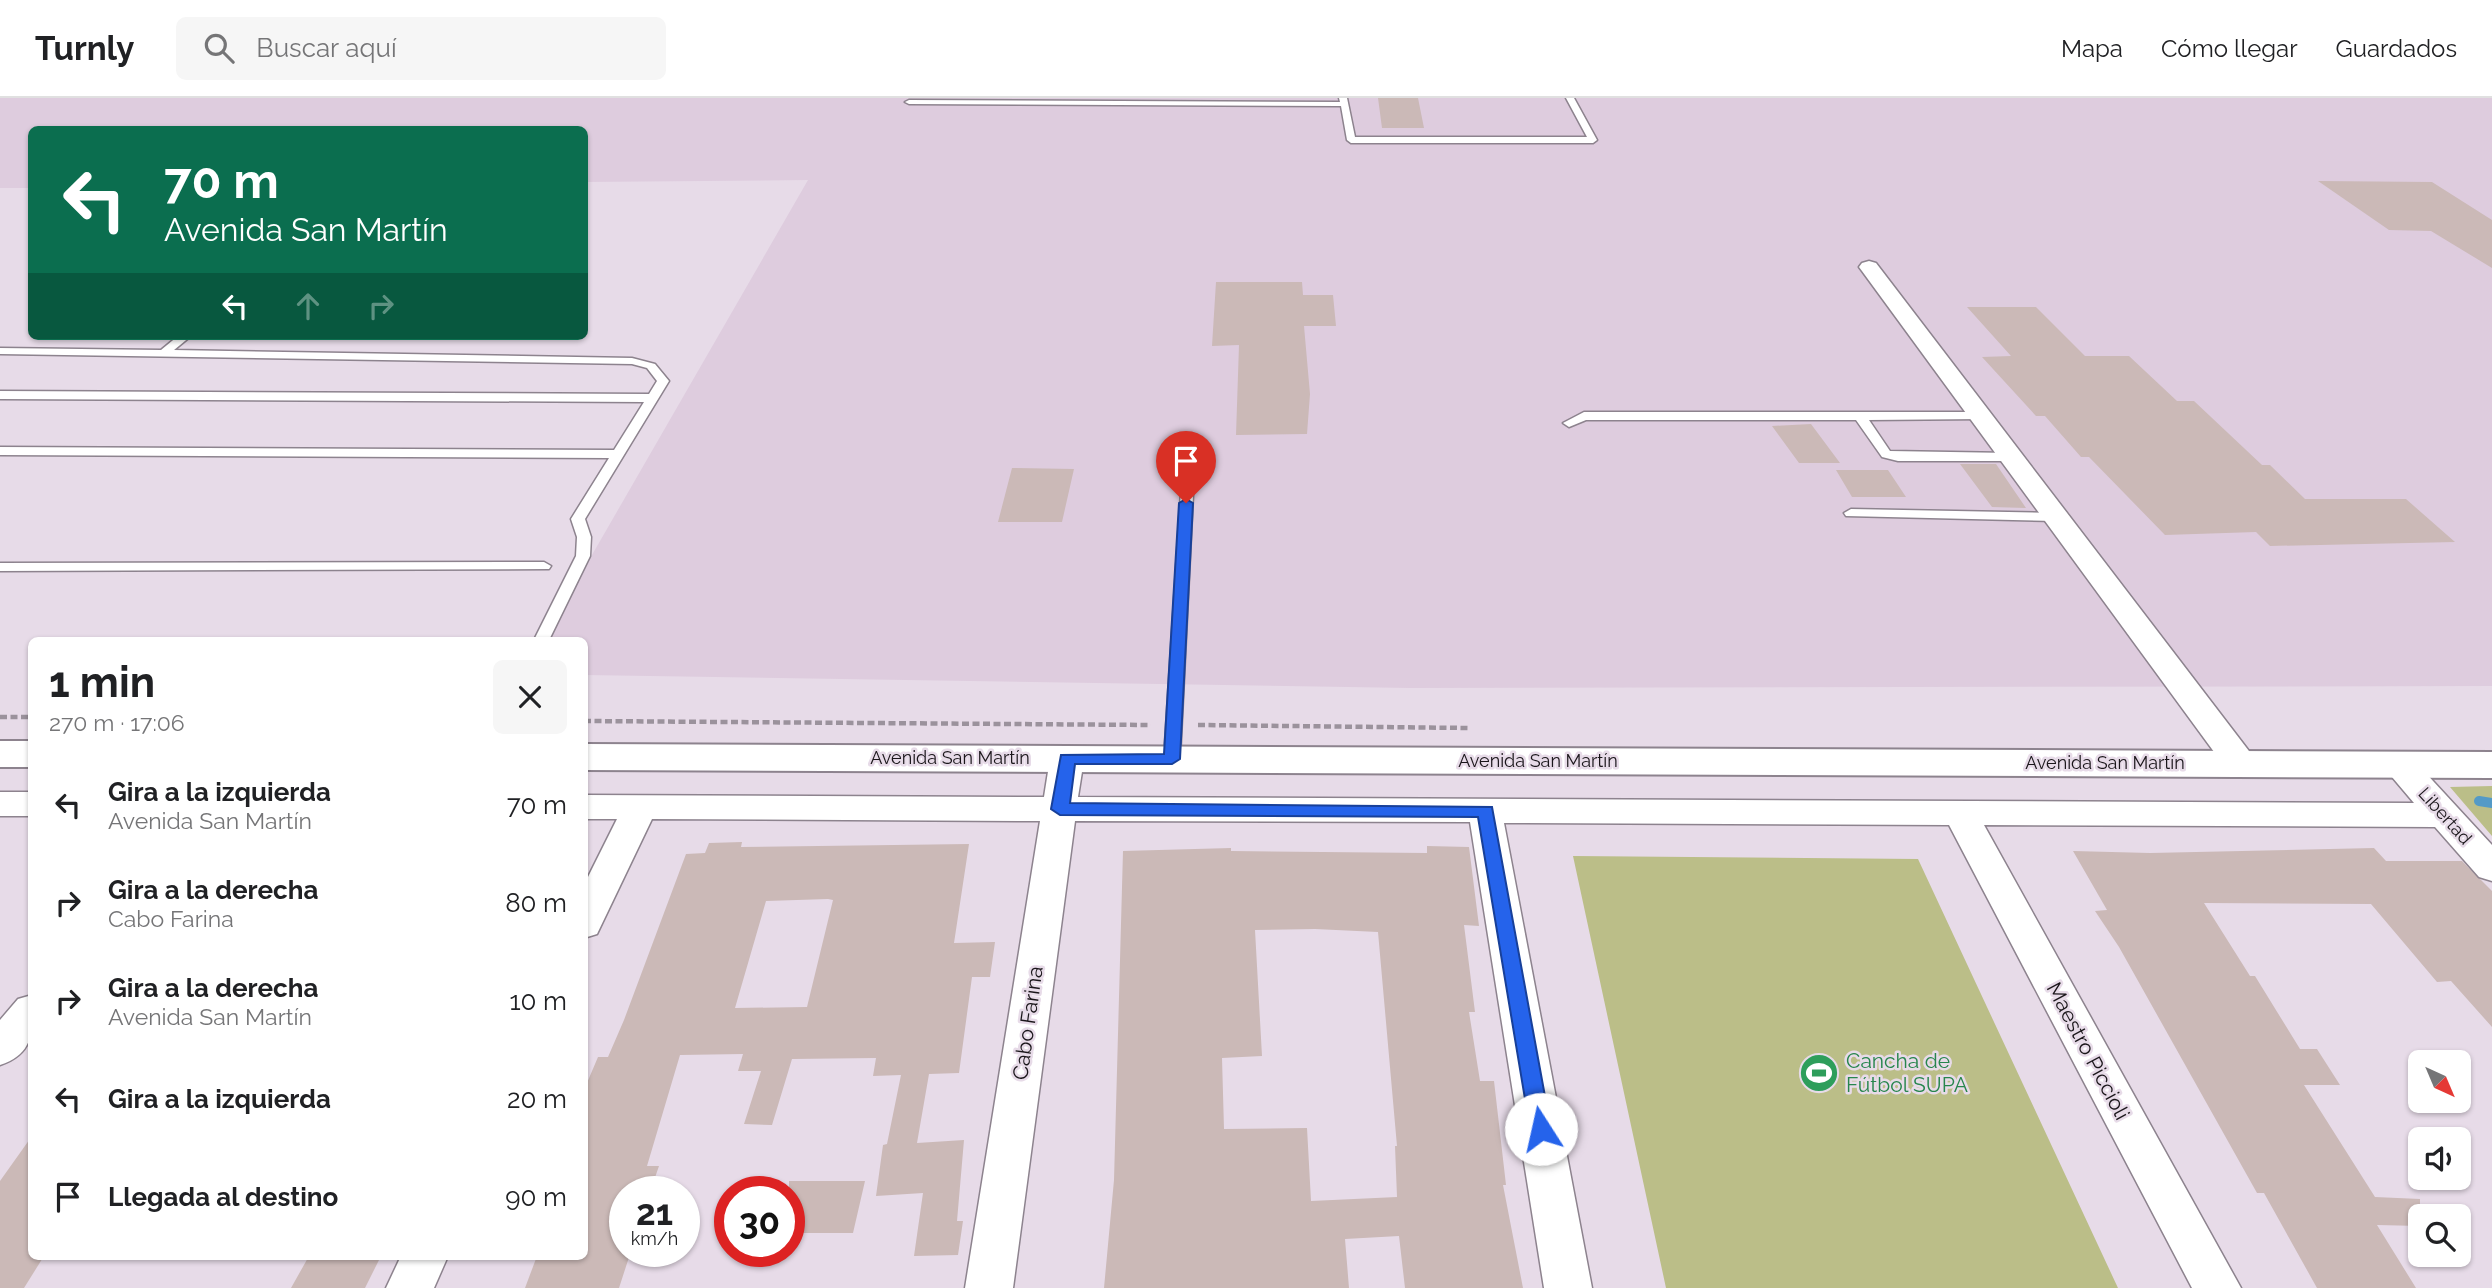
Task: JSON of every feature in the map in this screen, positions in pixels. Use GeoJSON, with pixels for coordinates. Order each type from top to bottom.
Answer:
{"type":"FeatureCollection","features":[{"type":"Feature","properties":{"kind":"street"},"geometry":{"type":"LineString","coordinates":[[1869,267],[2240,764]]}},
{"type":"Feature","properties":{"kind":"street","name":"Avenida San Martín"},"geometry":{"type":"LineString","coordinates":[[588,757],[1067,759],[1172,742],[2240,764],[2492,765]]}},
{"type":"Feature","properties":{"kind":"street"},"geometry":{"type":"LineString","coordinates":[[0,754],[28,754]]}},
{"type":"Feature","properties":{"kind":"street","name":"Cabo Farina"},"geometry":{"type":"LineString","coordinates":[[989,1288],[1067,759]]}},
{"type":"Feature","properties":{"kind":"street","name":"Libertad"},"geometry":{"type":"LineString","coordinates":[[2398,764],[2492,868]]}},
{"type":"Feature","properties":{"kind":"street"},"geometry":{"type":"LineString","coordinates":[[0,804],[28,804]]}},
{"type":"Feature","properties":{"kind":"street"},"geometry":{"type":"LineString","coordinates":[[588,807],[2444,815]]}},
{"type":"Feature","properties":{"kind":"street"},"geometry":{"type":"LineString","coordinates":[[588,916],[640,807]]}},
{"type":"Feature","properties":{"kind":"street"},"geometry":{"type":"LineString","coordinates":[[1485,811],[1568,1288]]}},
{"type":"Feature","properties":{"kind":"street","name":"Maestro Piccioli"},"geometry":{"type":"LineString","coordinates":[[1959,813],[2217,1288]]}},
{"type":"Feature","properties":{"kind":"street"},"geometry":{"type":"LineString","coordinates":[[0,1049],[28,1015]]}},
{"type":"Feature","properties":{"kind":"street"},"geometry":{"type":"LineString","coordinates":[[410,1288],[423,1260]]}},
{"type":"Feature","properties":{"kind":"lane"},"geometry":{"type":"LineString","coordinates":[[912,98],[909,102],[1344,101],[1351,139],[1592,140],[1570,98]]}},
{"type":"Feature","properties":{"kind":"lane"},"geometry":{"type":"LineString","coordinates":[[164,353],[180,340]]}},
{"type":"Feature","properties":{"kind":"lane"},"geometry":{"type":"LineString","coordinates":[[0,351],[632,361],[651,366],[663,381],[578,519],[586,546],[583,556],[542,637]]}},
{"type":"Feature","properties":{"kind":"lane"},"geometry":{"type":"LineString","coordinates":[[0,395],[653,398]]}},
{"type":"Feature","properties":{"kind":"lane"},"geometry":{"type":"LineString","coordinates":[[1569,423],[1584,416],[1980,416]]}},
{"type":"Feature","properties":{"kind":"lane"},"geometry":{"type":"LineString","coordinates":[[1860,416],[1886,454],[1898,457],[2011,457]]}},
{"type":"Feature","properties":{"kind":"lane"},"geometry":{"type":"LineString","coordinates":[[0,451],[618,454]]}},
{"type":"Feature","properties":{"kind":"lane"},"geometry":{"type":"LineString","coordinates":[[1172,742],[1188,475]]}},
{"type":"Feature","properties":{"kind":"lane"},"geometry":{"type":"LineString","coordinates":[[1851,513],[2056,517]]}},
{"type":"Feature","properties":{"kind":"lane"},"geometry":{"type":"LineString","coordinates":[[0,567],[544,566]]}},
{"type":"Feature","properties":{"kind":"path"},"geometry":{"type":"LineString","coordinates":[[0,717],[28,717]]}},
{"type":"Feature","properties":{"kind":"path"},"geometry":{"type":"LineString","coordinates":[[588,721],[1172,742],[1479,728]]}},
{"type":"Feature","properties":{"kind":"shaded area"},"geometry":{"type":"Polygon","coordinates":[[[0,98],[2492,98],[2492,686],[1410,688],[588,675],[588,637],[545,637],[808,180],[588,182],[588,126],[28,126],[28,188],[0,188],[0,98]]]}},
{"type":"Feature","properties":{"kind":"green space"},"geometry":{"type":"Polygon","coordinates":[[[2492,786],[2492,836],[2450,787],[2492,786]]]}},
{"type":"Feature","properties":{"kind":"green space","name":"Cancha de Fútbol SUPA"},"geometry":{"type":"Polygon","coordinates":[[[1573,856],[1918,859],[2118,1288],[1666,1288],[1573,856]]]}},
{"type":"Feature","properties":{"kind":"building"},"geometry":{"type":"Polygon","coordinates":[[[1378,98],[1418,98],[1424,128],[1382,128],[1378,98]]]}},
{"type":"Feature","properties":{"kind":"building"},"geometry":{"type":"Polygon","coordinates":[[[2318,181],[2432,182],[2492,220],[2492,268],[2431,231],[2389,230],[2318,181]]]}},
{"type":"Feature","properties":{"kind":"building"},"geometry":{"type":"Polygon","coordinates":[[[1216,282],[1302,282],[1303,295],[1333,295],[1336,326],[1304,326],[1310,394],[1307,434],[1236,435],[1239,345],[1212,346],[1216,282]]]}},
{"type":"Feature","properties":{"kind":"building"},"geometry":{"type":"Polygon","coordinates":[[[1967,307],[2036,307],[2085,356],[2129,356],[2177,401],[2194,401],[2262,465],[2270,465],[2305,499],[2406,499],[2455,542],[2270,546],[2256,532],[2165,535],[2089,457],[2081,457],[2045,416],[2036,416],[1982,357],[2011,356],[1967,307]]]}},
{"type":"Feature","properties":{"kind":"building"},"geometry":{"type":"Polygon","coordinates":[[[1811,424],[1840,463],[1799,463],[1772,426],[1811,424]]]}},
{"type":"Feature","properties":{"kind":"building"},"geometry":{"type":"Polygon","coordinates":[[[1960,464],[1996,464],[2026,508],[1992,507],[1960,464]]]}},
{"type":"Feature","properties":{"kind":"building"},"geometry":{"type":"Polygon","coordinates":[[[1012,468],[1074,469],[1062,522],[998,522],[1012,468]]]}},
{"type":"Feature","properties":{"kind":"building"},"geometry":{"type":"Polygon","coordinates":[[[1836,470],[1888,470],[1906,497],[1852,497],[1836,470]]]}},
{"type":"Feature","properties":{"kind":"building"},"geometry":{"type":"Polygon","coordinates":[[[742,842],[741,847],[969,844],[954,943],[995,942],[990,977],[972,977],[959,1073],[929,1074],[917,1143],[964,1140],[957,1221],[963,1221],[958,1255],[914,1256],[923,1193],[876,1196],[883,1145],[887,1144],[901,1075],[873,1076],[876,1058],[792,1059],[772,1125],[744,1124],[761,1071],[738,1071],[743,1054],[680,1055],[647,1166],[659,1166],[656,1176],[609,1176],[609,1267],[626,1267],[619,1288],[525,1288],[536,1260],[588,1260],[588,1081],[598,1057],[608,1057],[686,854],[705,853],[709,843],[742,842]],[[833,900],[766,901],[735,1008],[807,1007],[833,900]]]}},
{"type":"Feature","properties":{"kind":"building"},"geometry":{"type":"Polygon","coordinates":[[[1427,846],[1469,847],[1479,926],[1464,925],[1475,1012],[1469,1012],[1480,1081],[1494,1081],[1506,1185],[1503,1185],[1523,1288],[1405,1288],[1399,1236],[1345,1239],[1349,1288],[1104,1288],[1114,1180],[1123,851],[1231,848],[1231,851],[1427,853],[1427,846]],[[1255,930],[1262,1056],[1222,1058],[1224,1129],[1307,1128],[1311,1201],[1397,1197],[1397,1146],[1378,932],[1255,930]]]}},
{"type":"Feature","properties":{"kind":"building"},"geometry":{"type":"Polygon","coordinates":[[[2374,848],[2386,861],[2462,861],[2492,891],[2492,1027],[2451,981],[2437,982],[2371,904],[2204,903],[2250,976],[2255,976],[2300,1049],[2317,1049],[2340,1085],[2304,1085],[2375,1197],[2420,1199],[2420,1204],[2408,1204],[2408,1226],[2377,1225],[2416,1288],[2317,1288],[2264,1193],[2257,1193],[2119,947],[2095,911],[2107,910],[2073,851],[2150,853],[2374,848]]]}},
{"type":"Feature","properties":{"kind":"building"},"geometry":{"type":"Polygon","coordinates":[[[28,1142],[28,1260],[42,1260],[24,1288],[0,1288],[0,1181],[28,1142]]]}},
{"type":"Feature","properties":{"kind":"building"},"geometry":{"type":"Polygon","coordinates":[[[805,1181],[865,1181],[853,1233],[805,1233],[805,1181]]]}},
{"type":"Feature","properties":{"kind":"building"},"geometry":{"type":"Polygon","coordinates":[[[307,1260],[379,1260],[365,1288],[291,1288],[307,1260]]]}},
{"type":"Feature","properties":{"kind":"waterway"},"geometry":{"type":"LineString","coordinates":[[2479,801],[2492,803]]}},
{"type":"Feature","properties":{"kind":"place","name":"Cancha de Fútbol SUPA"},"geometry":{"type":"Point","coordinates":[1819,1073]}},
{"type":"Feature","properties":{"kind":"route"},"geometry":{"type":"LineString","coordinates":[[1186,503],[1172,759],[1067,759],[1060,809],[1485,811],[1541,1129]]}}]}
